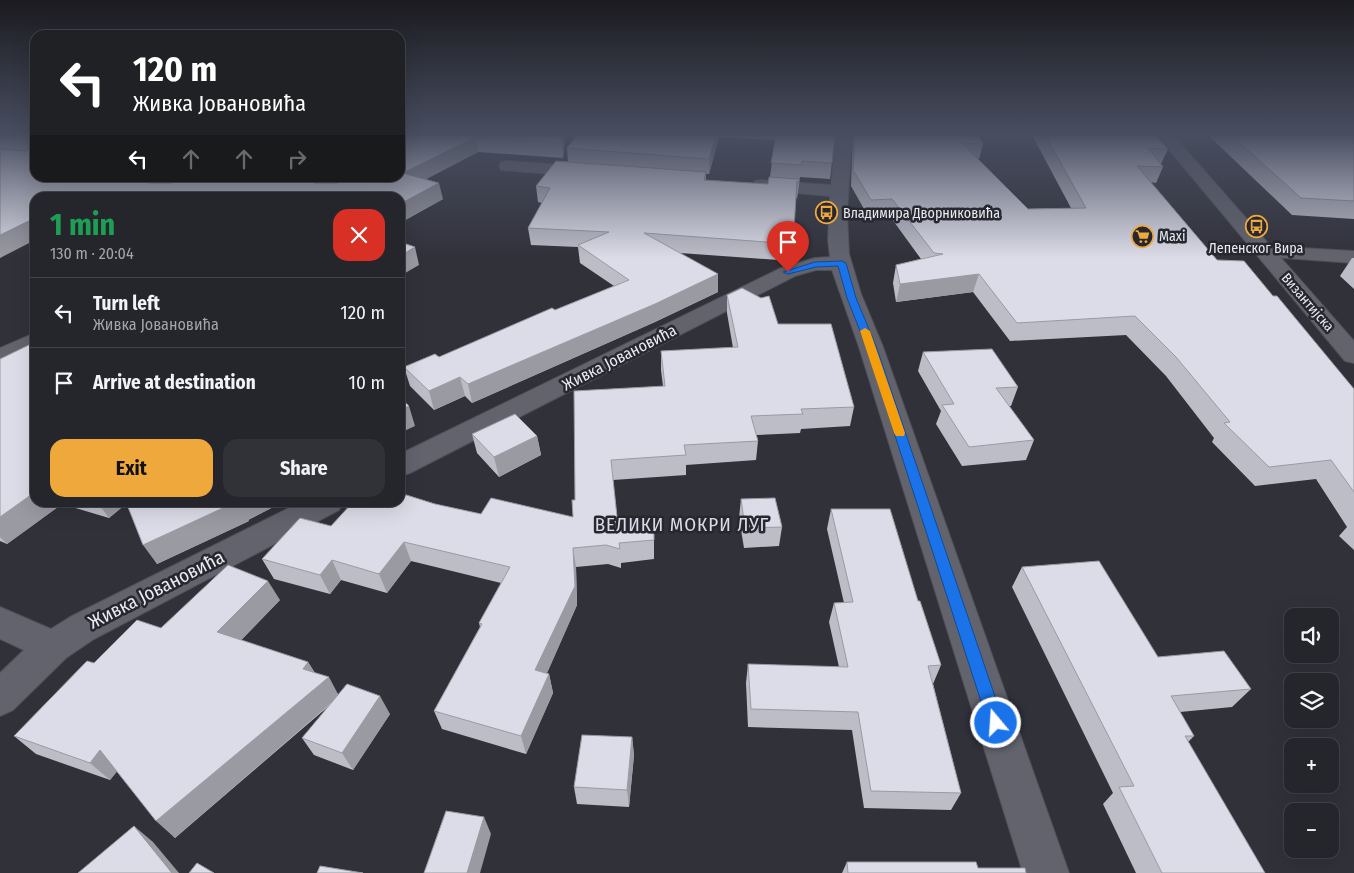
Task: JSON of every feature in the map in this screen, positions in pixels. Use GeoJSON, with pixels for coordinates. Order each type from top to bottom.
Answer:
{"type":"FeatureCollection","features":[{"type":"Feature","properties":{"kind":"street"},"geometry":{"type":"LineString","coordinates":[[841,176],[838,240],[851,298],[871,346],[1046,873]]}},
{"type":"Feature","properties":{"kind":"street","name":"Византијска"},"geometry":{"type":"LineString","coordinates":[[1199,176],[1354,356]]}},
{"type":"Feature","properties":{"kind":"street"},"geometry":{"type":"LineString","coordinates":[[148,182],[163,192]]}},
{"type":"Feature","properties":{"kind":"street"},"geometry":{"type":"LineString","coordinates":[[742,183],[840,191]]}},
{"type":"Feature","properties":{"kind":"street"},"geometry":{"type":"LineString","coordinates":[[1265,252],[1354,256]]}},
{"type":"Feature","properties":{"kind":"street","name":"Живка Јовановића"},"geometry":{"type":"LineString","coordinates":[[405,464],[788,272],[815,264],[842,263]]}},
{"type":"Feature","properties":{"kind":"street"},"geometry":{"type":"LineString","coordinates":[[0,357],[30,342]]}},
{"type":"Feature","properties":{"kind":"street","name":"Живка Јовановића"},"geometry":{"type":"LineString","coordinates":[[0,698],[53,647],[119,607],[318,507]]}},
{"type":"Feature","properties":{"kind":"street"},"geometry":{"type":"LineString","coordinates":[[0,622],[53,647]]}},
{"type":"Feature","properties":{"kind":"building"},"geometry":{"type":"Polygon","coordinates":[[[0,176],[30,176],[30,182],[337,183],[405,182],[405,176],[413,176],[439,183],[405,201],[405,192],[30,192],[30,220],[0,235],[0,176]]]}},
{"type":"Feature","properties":{"kind":"building"},"geometry":{"type":"Polygon","coordinates":[[[544,176],[705,176],[704,180],[768,184],[769,177],[799,179],[799,183],[797,181],[794,229],[782,228],[780,243],[644,233],[718,274],[655,304],[468,384],[460,377],[429,391],[405,367],[435,354],[439,357],[552,308],[555,310],[629,280],[578,245],[609,232],[528,228],[550,188],[536,186],[544,176]]]}},
{"type":"Feature","properties":{"kind":"building"},"geometry":{"type":"Polygon","coordinates":[[[856,176],[995,176],[1028,209],[1086,208],[1068,176],[1145,176],[1217,260],[1244,261],[1273,296],[1277,296],[1354,389],[1354,492],[1331,460],[1269,467],[1224,423],[1230,422],[1176,357],[1135,316],[1017,323],[979,274],[900,284],[896,265],[943,254],[934,253],[892,199],[871,200],[856,176]]]}},
{"type":"Feature","properties":{"kind":"building"},"geometry":{"type":"Polygon","coordinates":[[[1276,176],[1354,176],[1354,201],[1301,198],[1276,176]]]}},
{"type":"Feature","properties":{"kind":"building"},"geometry":{"type":"Polygon","coordinates":[[[405,244],[415,247],[405,253],[405,244]]]}},
{"type":"Feature","properties":{"kind":"building"},"geometry":{"type":"Polygon","coordinates":[[[742,288],[761,298],[769,296],[778,324],[831,324],[854,407],[801,409],[803,414],[751,416],[758,441],[684,445],[686,455],[611,460],[618,526],[654,534],[654,540],[619,543],[620,549],[606,545],[573,548],[575,586],[535,670],[549,674],[521,736],[434,711],[482,624],[479,623],[510,567],[404,542],[379,574],[332,560],[320,575],[262,559],[300,518],[331,526],[348,507],[405,507],[405,495],[435,504],[481,514],[491,498],[573,517],[572,500],[575,500],[574,391],[665,386],[661,351],[738,347],[727,295],[742,288]]]}},
{"type":"Feature","properties":{"kind":"building"},"geometry":{"type":"Polygon","coordinates":[[[30,344],[30,496],[0,517],[0,359],[30,344]]]}},
{"type":"Feature","properties":{"kind":"building"},"geometry":{"type":"Polygon","coordinates":[[[992,349],[1018,387],[996,388],[1034,440],[969,447],[942,405],[954,404],[923,352],[992,349]]]}},
{"type":"Feature","properties":{"kind":"building"},"geometry":{"type":"Polygon","coordinates":[[[515,414],[537,436],[494,457],[472,434],[515,414]]]}},
{"type":"Feature","properties":{"kind":"building"},"geometry":{"type":"Polygon","coordinates":[[[775,498],[782,527],[745,528],[741,499],[775,498]]]}},
{"type":"Feature","properties":{"kind":"building"},"geometry":{"type":"Polygon","coordinates":[[[128,507],[225,507],[143,545],[128,507]]]}},
{"type":"Feature","properties":{"kind":"building"},"geometry":{"type":"Polygon","coordinates":[[[831,509],[890,509],[918,601],[920,601],[941,665],[928,666],[961,793],[871,791],[858,712],[751,709],[748,664],[848,667],[834,603],[853,602],[831,509]]]}},
{"type":"Feature","properties":{"kind":"building"},"geometry":{"type":"Polygon","coordinates":[[[1099,561],[1158,657],[1224,651],[1251,689],[1171,696],[1194,736],[1185,736],[1265,873],[1162,873],[1119,787],[1134,786],[1022,567],[1099,561]]]}},
{"type":"Feature","properties":{"kind":"building"},"geometry":{"type":"Polygon","coordinates":[[[228,565],[268,581],[217,632],[308,662],[303,669],[329,677],[156,821],[100,750],[90,763],[14,736],[87,661],[94,663],[137,620],[161,628],[228,565]]]}},
{"type":"Feature","properties":{"kind":"building"},"geometry":{"type":"Polygon","coordinates":[[[347,684],[380,696],[342,753],[302,738],[347,684]]]}},
{"type":"Feature","properties":{"kind":"building"},"geometry":{"type":"Polygon","coordinates":[[[582,735],[632,737],[627,790],[574,787],[582,735]]]}},
{"type":"Feature","properties":{"kind":"building"},"geometry":{"type":"Polygon","coordinates":[[[446,811],[484,817],[467,873],[424,873],[446,811]]]}},
{"type":"Feature","properties":{"kind":"building"},"geometry":{"type":"Polygon","coordinates":[[[134,826],[172,873],[78,873],[134,826]]]}},
{"type":"Feature","properties":{"kind":"building"},"geometry":{"type":"Polygon","coordinates":[[[847,862],[976,862],[978,868],[1025,868],[1026,873],[848,873],[847,862]]]}},
{"type":"Feature","properties":{"kind":"building"},"geometry":{"type":"Polygon","coordinates":[[[197,863],[214,873],[189,873],[197,863]]]}},
{"type":"Feature","properties":{"kind":"building"},"geometry":{"type":"Polygon","coordinates":[[[320,866],[363,873],[317,873],[320,866]]]}},
{"type":"Feature","properties":{"kind":"slow traffic"},"geometry":{"type":"LineString","coordinates":[[865,331],[900,433]]}},
{"type":"Feature","properties":{"kind":"place","name":"Владимира Дворниковића"},"geometry":{"type":"Point","coordinates":[827,213]}},
{"type":"Feature","properties":{"kind":"place","name":"Лепенског Вира"},"geometry":{"type":"Point","coordinates":[1256,226]}},
{"type":"Feature","properties":{"kind":"place","name":"Maxi"},"geometry":{"type":"Point","coordinates":[1143,236]}},
{"type":"Feature","properties":{"kind":"district","name":"ВЕЛИКИ МОКРИ ЛУГ"},"geometry":{"type":"Point","coordinates":[682,524]}},
{"type":"Feature","properties":{"kind":"route"},"geometry":{"type":"LineString","coordinates":[[788,272],[815,264],[842,263],[851,298],[871,346],[996,723]]}}]}
